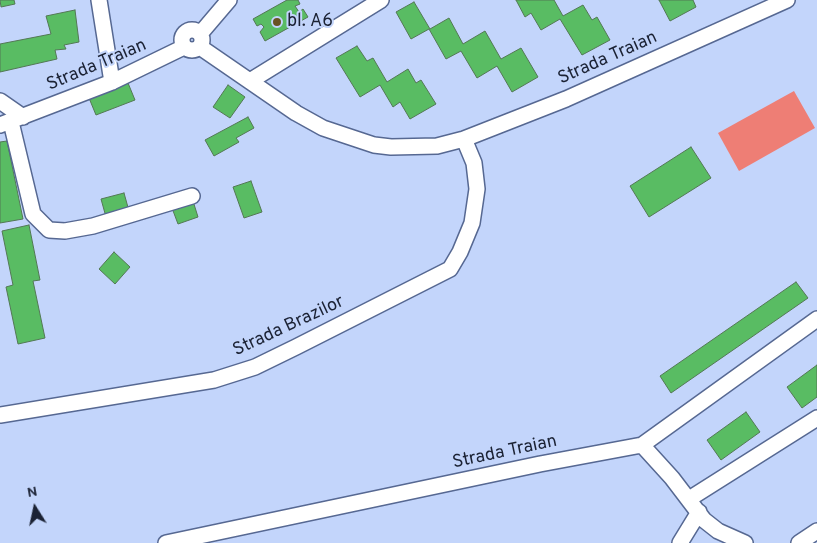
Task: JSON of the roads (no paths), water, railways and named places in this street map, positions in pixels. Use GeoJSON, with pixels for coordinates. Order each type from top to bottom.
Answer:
{"type":"FeatureCollection","features":[{"type":"Feature","properties":{"kind":"street"},"geometry":{"type":"LineString","coordinates":[[98,0],[112,82]]}},
{"type":"Feature","properties":{"kind":"street"},"geometry":{"type":"LineString","coordinates":[[200,40],[229,0]]}},
{"type":"Feature","properties":{"kind":"street"},"geometry":{"type":"LineString","coordinates":[[250,81],[381,0]]}},
{"type":"Feature","properties":{"kind":"street","name":"Strada Traian"},"geometry":{"type":"LineString","coordinates":[[11,121],[112,82],[184,47],[192,50],[200,40],[250,81],[296,113],[323,128],[374,145],[391,148],[437,146],[464,139],[566,99],[787,0]]}},
{"type":"Feature","properties":{"kind":"street"},"geometry":{"type":"LineString","coordinates":[[0,102],[11,121],[33,214],[49,230],[65,231],[93,226],[192,196]]}},
{"type":"Feature","properties":{"kind":"street","name":"Strada Brazilor"},"geometry":{"type":"LineString","coordinates":[[0,415],[214,380],[255,367],[450,269],[460,252],[472,223],[477,189],[474,163],[464,139]]}},
{"type":"Feature","properties":{"kind":"street","name":"Strada Traian"},"geometry":{"type":"LineString","coordinates":[[166,543],[540,464],[642,445],[817,319]]}},
{"type":"Feature","properties":{"kind":"street"},"geometry":{"type":"LineString","coordinates":[[689,499],[817,418]]}},
{"type":"Feature","properties":{"kind":"street"},"geometry":{"type":"LineString","coordinates":[[642,445],[698,512],[718,531],[745,543]]}},
{"type":"Feature","properties":{"kind":"street"},"geometry":{"type":"LineString","coordinates":[[680,543],[698,512]]}},
{"type":"Feature","properties":{"kind":"street"},"geometry":{"type":"LineString","coordinates":[[799,543],[817,531]]}},
{"type":"Feature","properties":{"kind":"place","name":"bl. A6"},"geometry":{"type":"Point","coordinates":[277,22]}}]}
